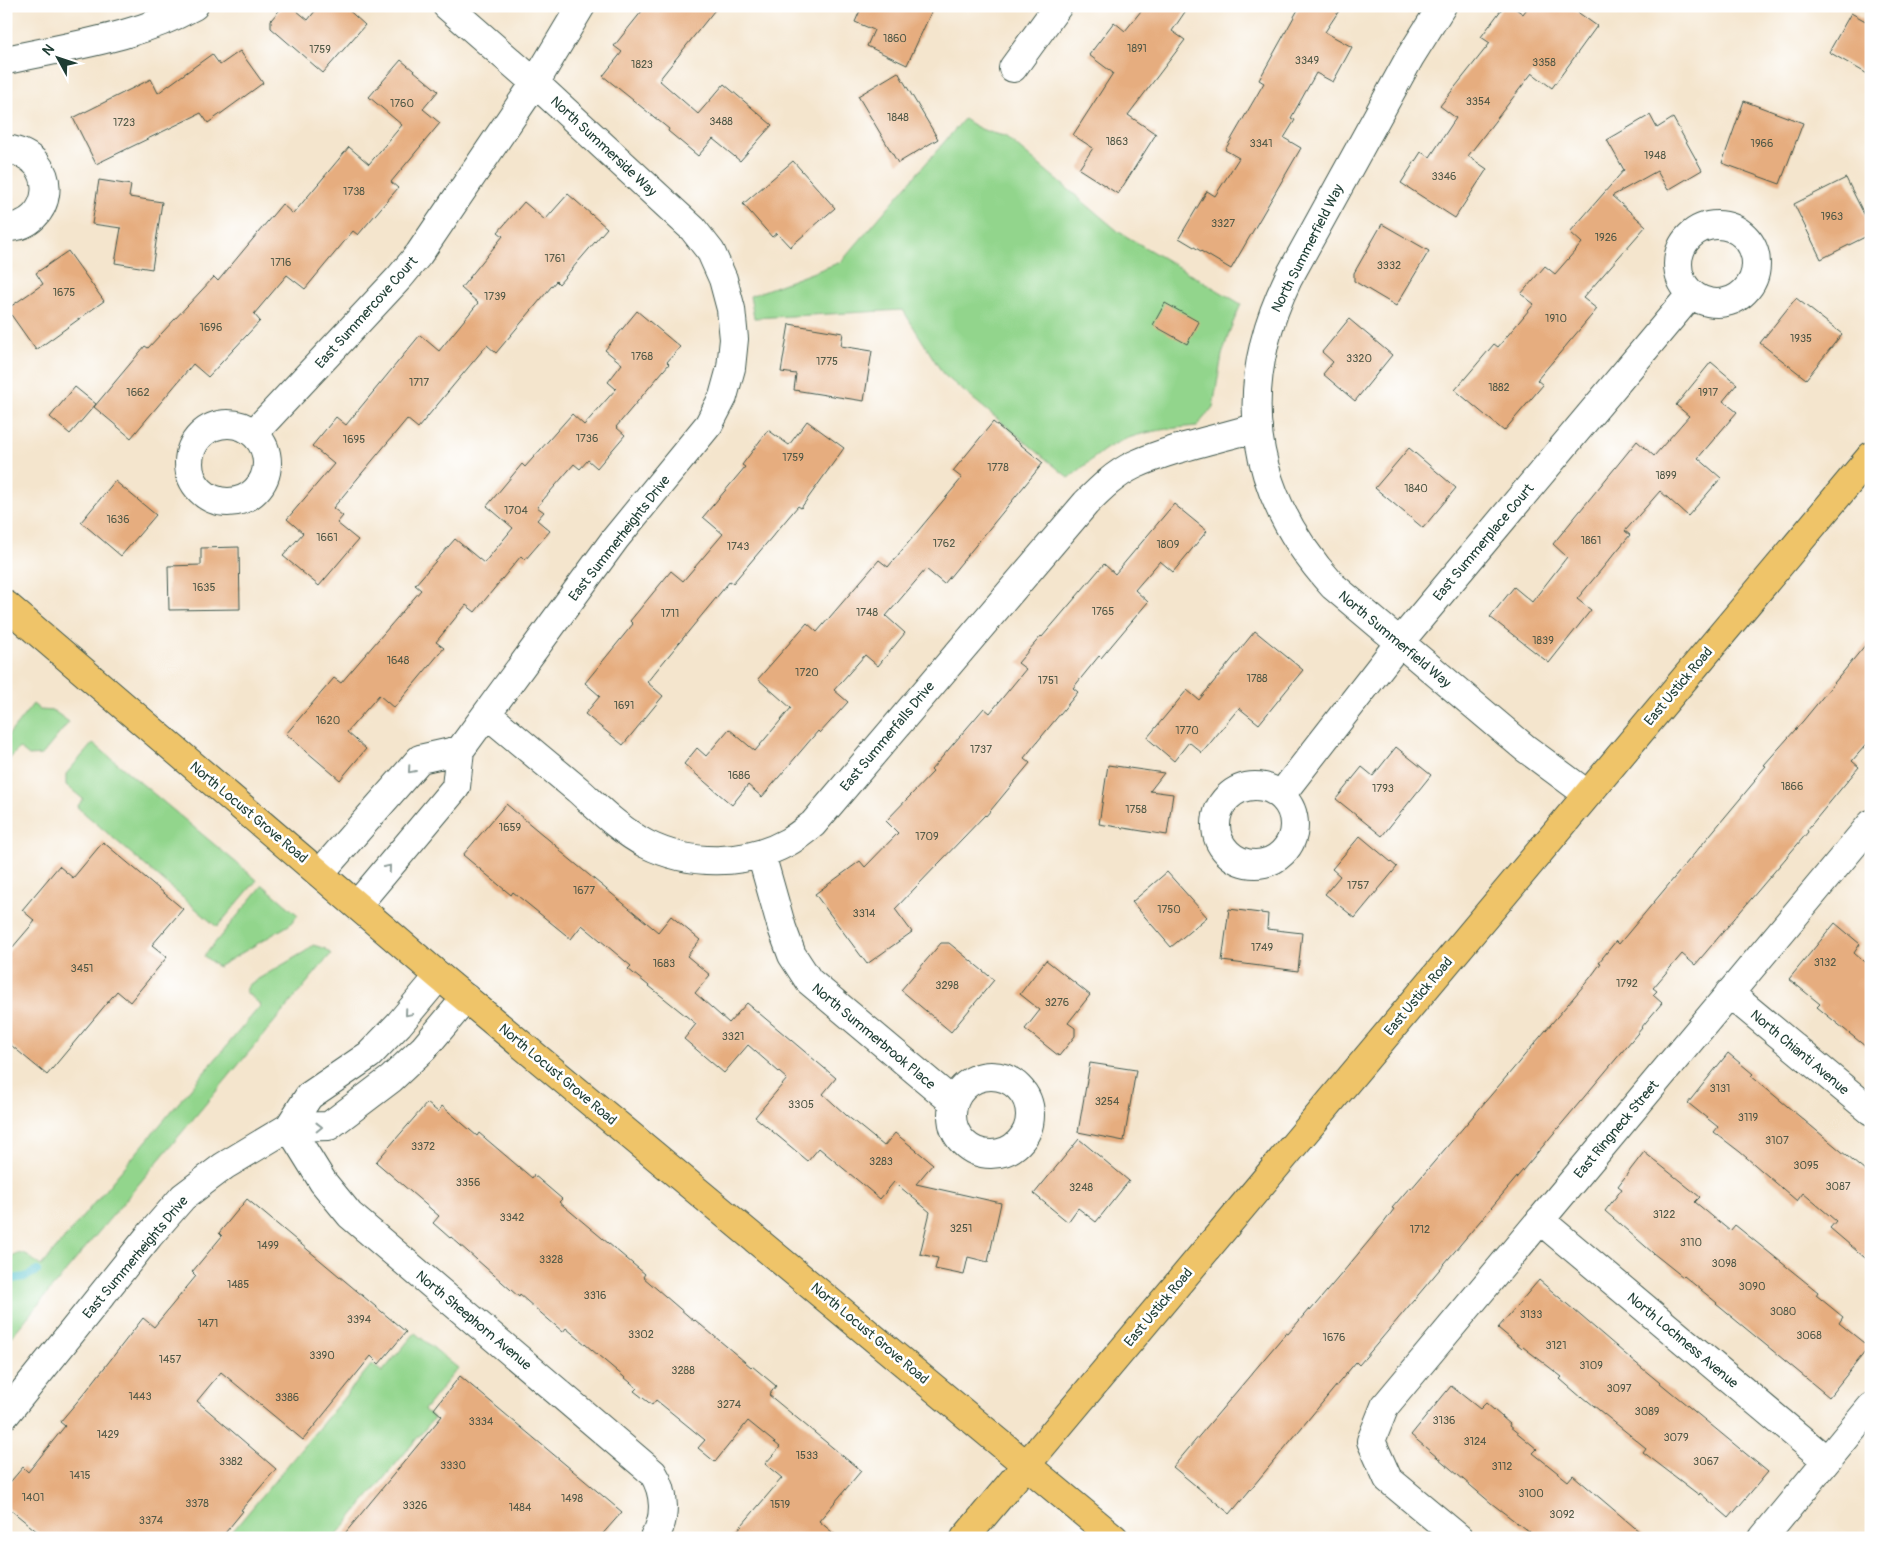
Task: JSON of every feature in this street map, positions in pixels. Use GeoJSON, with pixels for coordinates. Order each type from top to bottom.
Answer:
{"type":"FeatureCollection","features":[{"type":"Feature","properties":{"kind":"main road","name":"East Ustick Road"},"geometry":{"type":"LineString","coordinates":[[965,1538],[1871,456]]}},
{"type":"Feature","properties":{"kind":"main road","name":"North Locust Grove Road"},"geometry":{"type":"LineString","coordinates":[[6,605],[439,976],[1114,1538]]}},
{"type":"Feature","properties":{"kind":"street"},"geometry":{"type":"LineString","coordinates":[[6,60],[150,27],[177,16],[194,6]]}},
{"type":"Feature","properties":{"kind":"street","name":"North Summerside Way"},"geometry":{"type":"LineString","coordinates":[[447,6],[535,83],[693,229],[715,261],[723,279],[731,309]]}},
{"type":"Feature","properties":{"kind":"street","name":"East Summercove Court"},"geometry":{"type":"LineString","coordinates":[[254,433],[400,277],[419,254],[535,83],[581,6]]}},
{"type":"Feature","properties":{"kind":"street"},"geometry":{"type":"LineString","coordinates":[[1013,68],[1058,6]]}},
{"type":"Feature","properties":{"kind":"street","name":"North Summerfield Way"},"geometry":{"type":"LineString","coordinates":[[1442,6],[1410,58],[1275,306],[1266,334],[1257,394],[1258,427],[1262,457],[1270,486],[1281,514],[1313,564],[1333,586],[1525,748],[1587,794]]}},
{"type":"Feature","properties":{"kind":"street"},"geometry":{"type":"LineString","coordinates":[[6,149],[20,151],[33,159],[42,171],[46,186],[44,202],[36,215],[24,224],[6,227]]}},
{"type":"Feature","properties":{"kind":"street","name":"East Summerplace Court"},"geometry":{"type":"LineString","coordinates":[[1281,795],[1399,643],[1690,294]]}},
{"type":"Feature","properties":{"kind":"street","name":"East Summerheights Drive"},"geometry":{"type":"LineString","coordinates":[[460,750],[488,715],[615,539],[710,424],[723,397],[731,368],[734,339],[731,309]]}},
{"type":"Feature","properties":{"kind":"street","name":"East Summerfalls Drive"},"geometry":{"type":"LineString","coordinates":[[488,715],[620,826],[646,844],[673,855],[702,860],[732,860],[761,854],[788,842],[813,824],[1079,510],[1107,482],[1132,466],[1160,455],[1258,427]]}},
{"type":"Feature","properties":{"kind":"street"},"geometry":{"type":"LineString","coordinates":[[320,873],[420,759],[460,750],[456,787],[357,905]]}},
{"type":"Feature","properties":{"kind":"street","name":"East Ringneck Street"},"geometry":{"type":"LineString","coordinates":[[1459,1538],[1388,1479],[1371,1441],[1385,1406],[1871,824]]}},
{"type":"Feature","properties":{"kind":"street","name":"North Summerbrook Place"},"geometry":{"type":"LineString","coordinates":[[761,854],[792,956],[809,982],[953,1102]]}},
{"type":"Feature","properties":{"kind":"street","name":"East Summerheights Drive"},"geometry":{"type":"LineString","coordinates":[[6,1414],[149,1236],[183,1197],[224,1166],[289,1127],[309,1096],[369,1055],[399,1024],[439,976]]}},
{"type":"Feature","properties":{"kind":"street","name":"North Chianti Avenue"},"geometry":{"type":"LineString","coordinates":[[1729,994],[1871,1111]]}},
{"type":"Feature","properties":{"kind":"street","name":"East Summerheights Drive"},"geometry":{"type":"LineString","coordinates":[[289,1127],[328,1126],[391,1080],[424,1048],[466,998]]}},
{"type":"Feature","properties":{"kind":"street","name":"North Sheephorn Avenue"},"geometry":{"type":"LineString","coordinates":[[289,1127],[323,1182],[350,1215],[653,1473],[662,1491],[664,1505],[654,1538]]}},
{"type":"Feature","properties":{"kind":"street","name":"North Lochness Avenue"},"geometry":{"type":"LineString","coordinates":[[1540,1220],[1826,1460]]}},
{"type":"Feature","properties":{"kind":"street"},"geometry":{"type":"LineString","coordinates":[[1763,1538],[1871,1407]]}},
{"type":"Feature","properties":{"kind":"green space"},"geometry":{"type":"Polygon","coordinates":[[[964,119],[983,130],[1005,136],[1119,232],[1241,304],[1222,355],[1213,407],[1197,426],[1148,432],[1125,440],[1103,451],[1069,478],[943,374],[903,310],[754,318],[750,296],[841,262],[964,119]]]}},
{"type":"Feature","properties":{"kind":"green space"},"geometry":{"type":"Polygon","coordinates":[[[33,704],[40,710],[54,711],[69,722],[42,755],[29,756],[19,748],[6,763],[6,738],[33,704]]]}},
{"type":"Feature","properties":{"kind":"green space"},"geometry":{"type":"Polygon","coordinates":[[[93,743],[257,880],[217,927],[77,807],[83,799],[66,785],[66,774],[93,743]]]}},
{"type":"Feature","properties":{"kind":"green space"},"geometry":{"type":"Polygon","coordinates":[[[263,885],[298,915],[289,925],[218,967],[204,956],[263,885]]]}},
{"type":"Feature","properties":{"kind":"green space"},"geometry":{"type":"Polygon","coordinates":[[[313,945],[326,949],[331,954],[6,1343],[6,1264],[16,1255],[24,1254],[41,1266],[261,1005],[246,992],[248,985],[313,945]]]}},
{"type":"Feature","properties":{"kind":"green space"},"geometry":{"type":"Polygon","coordinates":[[[415,1333],[458,1368],[424,1410],[434,1418],[334,1538],[227,1538],[372,1364],[382,1372],[415,1333]]]}},
{"type":"Feature","properties":{"kind":"building"},"geometry":{"type":"Polygon","coordinates":[[[283,6],[291,6],[308,20],[319,6],[344,6],[365,25],[323,73],[271,28],[271,20],[283,6]]]}},
{"type":"Feature","properties":{"kind":"building"},"geometry":{"type":"Polygon","coordinates":[[[646,6],[718,6],[659,80],[698,114],[724,84],[772,125],[740,161],[713,139],[698,156],[668,131],[669,129],[603,76],[622,52],[614,46],[646,6]]]}},
{"type":"Feature","properties":{"kind":"building"},"geometry":{"type":"Polygon","coordinates":[[[862,6],[934,6],[907,65],[867,46],[874,30],[855,22],[862,6]]]}},
{"type":"Feature","properties":{"kind":"building"},"geometry":{"type":"Polygon","coordinates":[[[1145,6],[1189,6],[1172,31],[1185,40],[1128,115],[1156,134],[1118,194],[1079,169],[1093,148],[1073,135],[1113,73],[1089,55],[1114,22],[1125,31],[1145,6]]]}},
{"type":"Feature","properties":{"kind":"building"},"geometry":{"type":"Polygon","coordinates":[[[1300,6],[1342,6],[1325,32],[1352,47],[1333,82],[1316,73],[1291,118],[1295,120],[1284,138],[1301,148],[1231,269],[1179,238],[1207,191],[1215,196],[1239,158],[1225,150],[1264,83],[1259,80],[1300,6]]]}},
{"type":"Feature","properties":{"kind":"building"},"geometry":{"type":"Polygon","coordinates":[[[1504,6],[1512,6],[1523,14],[1529,6],[1569,6],[1597,26],[1552,88],[1532,73],[1468,156],[1487,169],[1455,218],[1401,183],[1421,152],[1430,157],[1456,118],[1440,106],[1490,43],[1481,37],[1504,6]]]}},
{"type":"Feature","properties":{"kind":"building"},"geometry":{"type":"Polygon","coordinates":[[[1851,13],[1871,24],[1871,76],[1829,52],[1851,13]]]}},
{"type":"Feature","properties":{"kind":"building"},"geometry":{"type":"Polygon","coordinates":[[[240,51],[263,83],[208,123],[201,113],[96,164],[73,118],[151,79],[158,93],[212,54],[220,65],[240,51]]]}},
{"type":"Feature","properties":{"kind":"building"},"geometry":{"type":"Polygon","coordinates":[[[401,60],[438,91],[423,109],[440,123],[391,182],[398,188],[358,235],[353,231],[305,289],[287,275],[254,314],[260,321],[208,377],[193,364],[131,438],[94,407],[145,346],[148,348],[214,277],[218,281],[282,204],[293,214],[349,147],[369,164],[402,125],[369,97],[401,60]]]}},
{"type":"Feature","properties":{"kind":"building"},"geometry":{"type":"Polygon","coordinates":[[[898,72],[938,139],[898,163],[858,96],[898,72]]]}},
{"type":"Feature","properties":{"kind":"building"},"geometry":{"type":"Polygon","coordinates":[[[1744,101],[1803,123],[1780,184],[1722,163],[1744,101]]]}},
{"type":"Feature","properties":{"kind":"building"},"geometry":{"type":"Polygon","coordinates":[[[1650,115],[1657,128],[1673,118],[1702,170],[1668,190],[1657,171],[1612,196],[1646,226],[1583,298],[1597,309],[1537,380],[1543,385],[1504,431],[1455,390],[1494,344],[1498,347],[1534,304],[1521,294],[1545,266],[1555,274],[1582,243],[1570,232],[1624,170],[1607,140],[1650,115]]]}},
{"type":"Feature","properties":{"kind":"building"},"geometry":{"type":"Polygon","coordinates":[[[793,161],[835,208],[790,247],[777,233],[772,237],[743,204],[793,161]]]}},
{"type":"Feature","properties":{"kind":"building"},"geometry":{"type":"Polygon","coordinates":[[[1846,178],[1871,228],[1871,234],[1821,259],[1794,204],[1846,178]]]}},
{"type":"Feature","properties":{"kind":"building"},"geometry":{"type":"Polygon","coordinates":[[[99,180],[131,185],[129,197],[162,202],[152,269],[115,263],[121,228],[92,224],[99,180]]]}},
{"type":"Feature","properties":{"kind":"building"},"geometry":{"type":"Polygon","coordinates":[[[568,194],[607,228],[559,284],[556,281],[496,353],[487,345],[418,428],[407,419],[333,508],[343,516],[337,523],[358,540],[319,586],[283,556],[303,533],[287,519],[334,464],[312,446],[336,417],[346,425],[420,335],[439,351],[478,303],[461,288],[503,236],[498,232],[524,202],[545,220],[568,194]]]}},
{"type":"Feature","properties":{"kind":"building"},"geometry":{"type":"Polygon","coordinates":[[[1382,224],[1429,251],[1396,306],[1354,281],[1354,273],[1382,224]]]}},
{"type":"Feature","properties":{"kind":"building"},"geometry":{"type":"Polygon","coordinates":[[[68,251],[104,301],[36,350],[7,309],[43,284],[36,273],[68,251]]]}},
{"type":"Feature","properties":{"kind":"building"},"geometry":{"type":"Polygon","coordinates":[[[1796,298],[1842,334],[1806,379],[1760,343],[1796,298]]]}},
{"type":"Feature","properties":{"kind":"building"},"geometry":{"type":"Polygon","coordinates":[[[1165,303],[1199,322],[1187,344],[1153,325],[1165,303]]]}},
{"type":"Feature","properties":{"kind":"building"},"geometry":{"type":"Polygon","coordinates":[[[637,311],[680,347],[667,362],[669,364],[616,427],[625,435],[597,468],[588,460],[580,469],[574,464],[537,507],[544,512],[537,520],[550,531],[525,560],[521,556],[475,612],[466,605],[436,642],[444,648],[394,708],[379,695],[347,732],[366,749],[340,780],[286,734],[334,678],[341,683],[421,590],[415,585],[455,539],[484,563],[513,528],[487,506],[522,464],[525,467],[572,414],[584,425],[616,389],[608,382],[622,364],[605,350],[637,311]]]}},
{"type":"Feature","properties":{"kind":"building"},"geometry":{"type":"Polygon","coordinates":[[[1349,319],[1392,355],[1355,401],[1323,374],[1333,362],[1322,352],[1349,319]]]}},
{"type":"Feature","properties":{"kind":"building"},"geometry":{"type":"Polygon","coordinates":[[[789,324],[843,333],[841,346],[872,351],[864,401],[794,390],[796,374],[781,372],[789,324]]]}},
{"type":"Feature","properties":{"kind":"building"},"geometry":{"type":"Polygon","coordinates":[[[1711,362],[1737,384],[1723,401],[1737,412],[1698,458],[1721,478],[1688,516],[1660,491],[1625,531],[1630,535],[1577,599],[1591,610],[1549,663],[1490,617],[1514,587],[1532,602],[1567,557],[1553,544],[1637,441],[1654,456],[1689,416],[1676,405],[1711,362]]]}},
{"type":"Feature","properties":{"kind":"building"},"geometry":{"type":"Polygon","coordinates":[[[75,387],[96,404],[70,434],[50,417],[75,387]]]}},
{"type":"Feature","properties":{"kind":"building"},"geometry":{"type":"Polygon","coordinates":[[[807,421],[844,448],[801,508],[798,506],[733,583],[730,581],[647,682],[663,696],[623,745],[585,714],[600,696],[585,683],[633,624],[630,621],[671,571],[683,581],[723,534],[703,517],[745,467],[742,465],[768,430],[789,445],[807,421]]]}},
{"type":"Feature","properties":{"kind":"building"},"geometry":{"type":"Polygon","coordinates":[[[993,422],[1043,463],[944,584],[926,569],[886,616],[905,633],[878,666],[865,655],[834,690],[848,702],[820,733],[818,731],[762,797],[748,785],[732,805],[684,764],[697,748],[706,756],[729,729],[755,751],[791,708],[758,679],[807,623],[817,632],[879,560],[888,567],[962,478],[953,471],[993,422]]]}},
{"type":"Feature","properties":{"kind":"building"},"geometry":{"type":"Polygon","coordinates":[[[1409,448],[1456,488],[1423,528],[1375,488],[1409,448]]]}},
{"type":"Feature","properties":{"kind":"building"},"geometry":{"type":"Polygon","coordinates":[[[115,481],[156,515],[121,556],[81,522],[115,481]]]}},
{"type":"Feature","properties":{"kind":"building"},"geometry":{"type":"Polygon","coordinates":[[[1174,504],[1207,531],[1173,572],[1160,561],[1135,590],[1148,602],[1073,688],[1078,692],[1024,758],[1030,763],[986,816],[895,909],[912,932],[867,964],[815,894],[860,861],[865,867],[898,833],[886,821],[933,772],[931,770],[984,708],[990,713],[1026,669],[1018,663],[1104,564],[1115,574],[1174,504]]]}},
{"type":"Feature","properties":{"kind":"building"},"geometry":{"type":"Polygon","coordinates":[[[239,547],[240,609],[169,610],[168,566],[201,565],[201,548],[239,547]]]}},
{"type":"Feature","properties":{"kind":"building"},"geometry":{"type":"Polygon","coordinates":[[[1255,631],[1303,670],[1259,724],[1239,708],[1202,753],[1189,742],[1174,761],[1147,738],[1187,690],[1199,700],[1255,631]]]}},
{"type":"Feature","properties":{"kind":"building"},"geometry":{"type":"Polygon","coordinates":[[[1871,638],[1871,739],[1852,761],[1859,767],[1807,830],[1808,832],[1695,965],[1682,954],[1653,988],[1657,991],[1653,995],[1662,1003],[1642,1028],[1377,1344],[1359,1365],[1356,1362],[1230,1514],[1173,1467],[1286,1333],[1288,1334],[1309,1309],[1310,1311],[1343,1272],[1383,1224],[1394,1209],[1392,1208],[1410,1187],[1411,1189],[1590,978],[1601,963],[1599,962],[1616,941],[1619,944],[1755,781],[1766,766],[1764,765],[1871,638]]]}},
{"type":"Feature","properties":{"kind":"building"},"geometry":{"type":"Polygon","coordinates":[[[1396,747],[1431,775],[1382,836],[1336,799],[1362,767],[1373,776],[1396,747]]]}},
{"type":"Feature","properties":{"kind":"building"},"geometry":{"type":"Polygon","coordinates":[[[1108,765],[1164,773],[1150,791],[1173,794],[1167,835],[1099,824],[1108,765]]]}},
{"type":"Feature","properties":{"kind":"building"},"geometry":{"type":"Polygon","coordinates":[[[506,804],[658,932],[671,916],[700,940],[687,956],[710,975],[695,993],[729,1023],[747,1003],[836,1078],[823,1094],[846,1115],[884,1146],[895,1133],[933,1164],[916,1184],[1001,1203],[988,1262],[968,1257],[964,1275],[935,1269],[938,1258],[920,1254],[930,1212],[894,1182],[880,1199],[819,1148],[808,1161],[755,1117],[787,1079],[748,1045],[724,1073],[684,1039],[696,1024],[628,969],[631,966],[582,925],[571,939],[513,892],[511,895],[463,855],[506,804]]]}},
{"type":"Feature","properties":{"kind":"building"},"geometry":{"type":"Polygon","coordinates":[[[1360,836],[1397,867],[1355,918],[1325,894],[1340,876],[1332,869],[1360,836]]]}},
{"type":"Feature","properties":{"kind":"building"},"geometry":{"type":"Polygon","coordinates":[[[103,842],[183,909],[152,945],[167,957],[130,1002],[117,991],[47,1075],[6,1041],[6,955],[35,921],[22,910],[59,866],[73,878],[103,842]]]}},
{"type":"Feature","properties":{"kind":"building"},"geometry":{"type":"Polygon","coordinates":[[[1167,872],[1207,917],[1171,947],[1132,902],[1167,872]]]}},
{"type":"Feature","properties":{"kind":"building"},"geometry":{"type":"Polygon","coordinates":[[[1229,909],[1268,914],[1267,929],[1302,933],[1298,971],[1222,961],[1229,909]]]}},
{"type":"Feature","properties":{"kind":"building"},"geometry":{"type":"Polygon","coordinates":[[[1835,923],[1860,944],[1854,953],[1871,968],[1871,1051],[1817,1007],[1820,1004],[1789,979],[1835,923]]]}},
{"type":"Feature","properties":{"kind":"building"},"geometry":{"type":"Polygon","coordinates":[[[941,943],[949,943],[994,980],[951,1032],[901,990],[941,943]]]}},
{"type":"Feature","properties":{"kind":"building"},"geometry":{"type":"Polygon","coordinates":[[[1046,960],[1090,995],[1068,1023],[1075,1028],[1075,1036],[1059,1056],[1025,1029],[1040,1010],[1020,994],[1046,960]]]}},
{"type":"Feature","properties":{"kind":"building"},"geometry":{"type":"Polygon","coordinates":[[[1728,1053],[1753,1074],[1751,1076],[1871,1176],[1871,1263],[1830,1228],[1836,1221],[1803,1193],[1797,1201],[1714,1132],[1718,1127],[1688,1103],[1728,1053]]]}},
{"type":"Feature","properties":{"kind":"building"},"geometry":{"type":"Polygon","coordinates":[[[1090,1063],[1136,1070],[1124,1141],[1078,1132],[1090,1063]]]}},
{"type":"Feature","properties":{"kind":"building"},"geometry":{"type":"Polygon","coordinates":[[[427,1103],[438,1112],[442,1106],[477,1136],[479,1133],[532,1178],[534,1175],[562,1199],[559,1202],[645,1274],[643,1277],[694,1321],[776,1386],[769,1395],[861,1471],[819,1521],[839,1538],[731,1538],[782,1478],[765,1464],[780,1447],[748,1421],[715,1462],[698,1448],[705,1440],[656,1400],[652,1405],[634,1391],[637,1388],[566,1328],[563,1332],[433,1223],[439,1216],[376,1162],[427,1103]]]}},
{"type":"Feature","properties":{"kind":"building"},"geometry":{"type":"Polygon","coordinates":[[[1079,1139],[1129,1181],[1096,1222],[1078,1208],[1068,1222],[1034,1194],[1079,1139]]]}},
{"type":"Feature","properties":{"kind":"building"},"geometry":{"type":"Polygon","coordinates":[[[1644,1152],[1700,1197],[1695,1202],[1730,1231],[1735,1225],[1818,1292],[1816,1295],[1843,1317],[1839,1323],[1869,1347],[1829,1397],[1684,1276],[1653,1253],[1605,1211],[1622,1189],[1618,1186],[1644,1152]]]}},
{"type":"Feature","properties":{"kind":"building"},"geometry":{"type":"Polygon","coordinates":[[[247,1199],[406,1332],[379,1364],[371,1356],[303,1440],[221,1372],[197,1401],[276,1469],[241,1510],[243,1511],[221,1538],[45,1538],[6,1506],[6,1487],[23,1467],[28,1472],[65,1426],[60,1422],[143,1318],[154,1327],[196,1276],[192,1272],[222,1236],[219,1233],[247,1199]]]}},
{"type":"Feature","properties":{"kind":"building"},"geometry":{"type":"Polygon","coordinates":[[[1539,1280],[1768,1472],[1729,1518],[1700,1493],[1699,1495],[1643,1452],[1646,1448],[1582,1398],[1560,1379],[1562,1377],[1498,1328],[1539,1280]]]}},
{"type":"Feature","properties":{"kind":"building"},"geometry":{"type":"Polygon","coordinates":[[[460,1376],[622,1512],[599,1538],[341,1538],[442,1416],[434,1409],[460,1376]]]}},
{"type":"Feature","properties":{"kind":"building"},"geometry":{"type":"Polygon","coordinates":[[[1451,1386],[1480,1409],[1486,1403],[1510,1424],[1509,1426],[1537,1449],[1533,1453],[1568,1481],[1573,1475],[1647,1538],[1537,1538],[1491,1503],[1411,1435],[1451,1386]]]}},
{"type":"Feature","properties":{"kind":"waterway"},"geometry":{"type":"LineString","coordinates":[[6,1280],[25,1277],[37,1271]]}}]}
